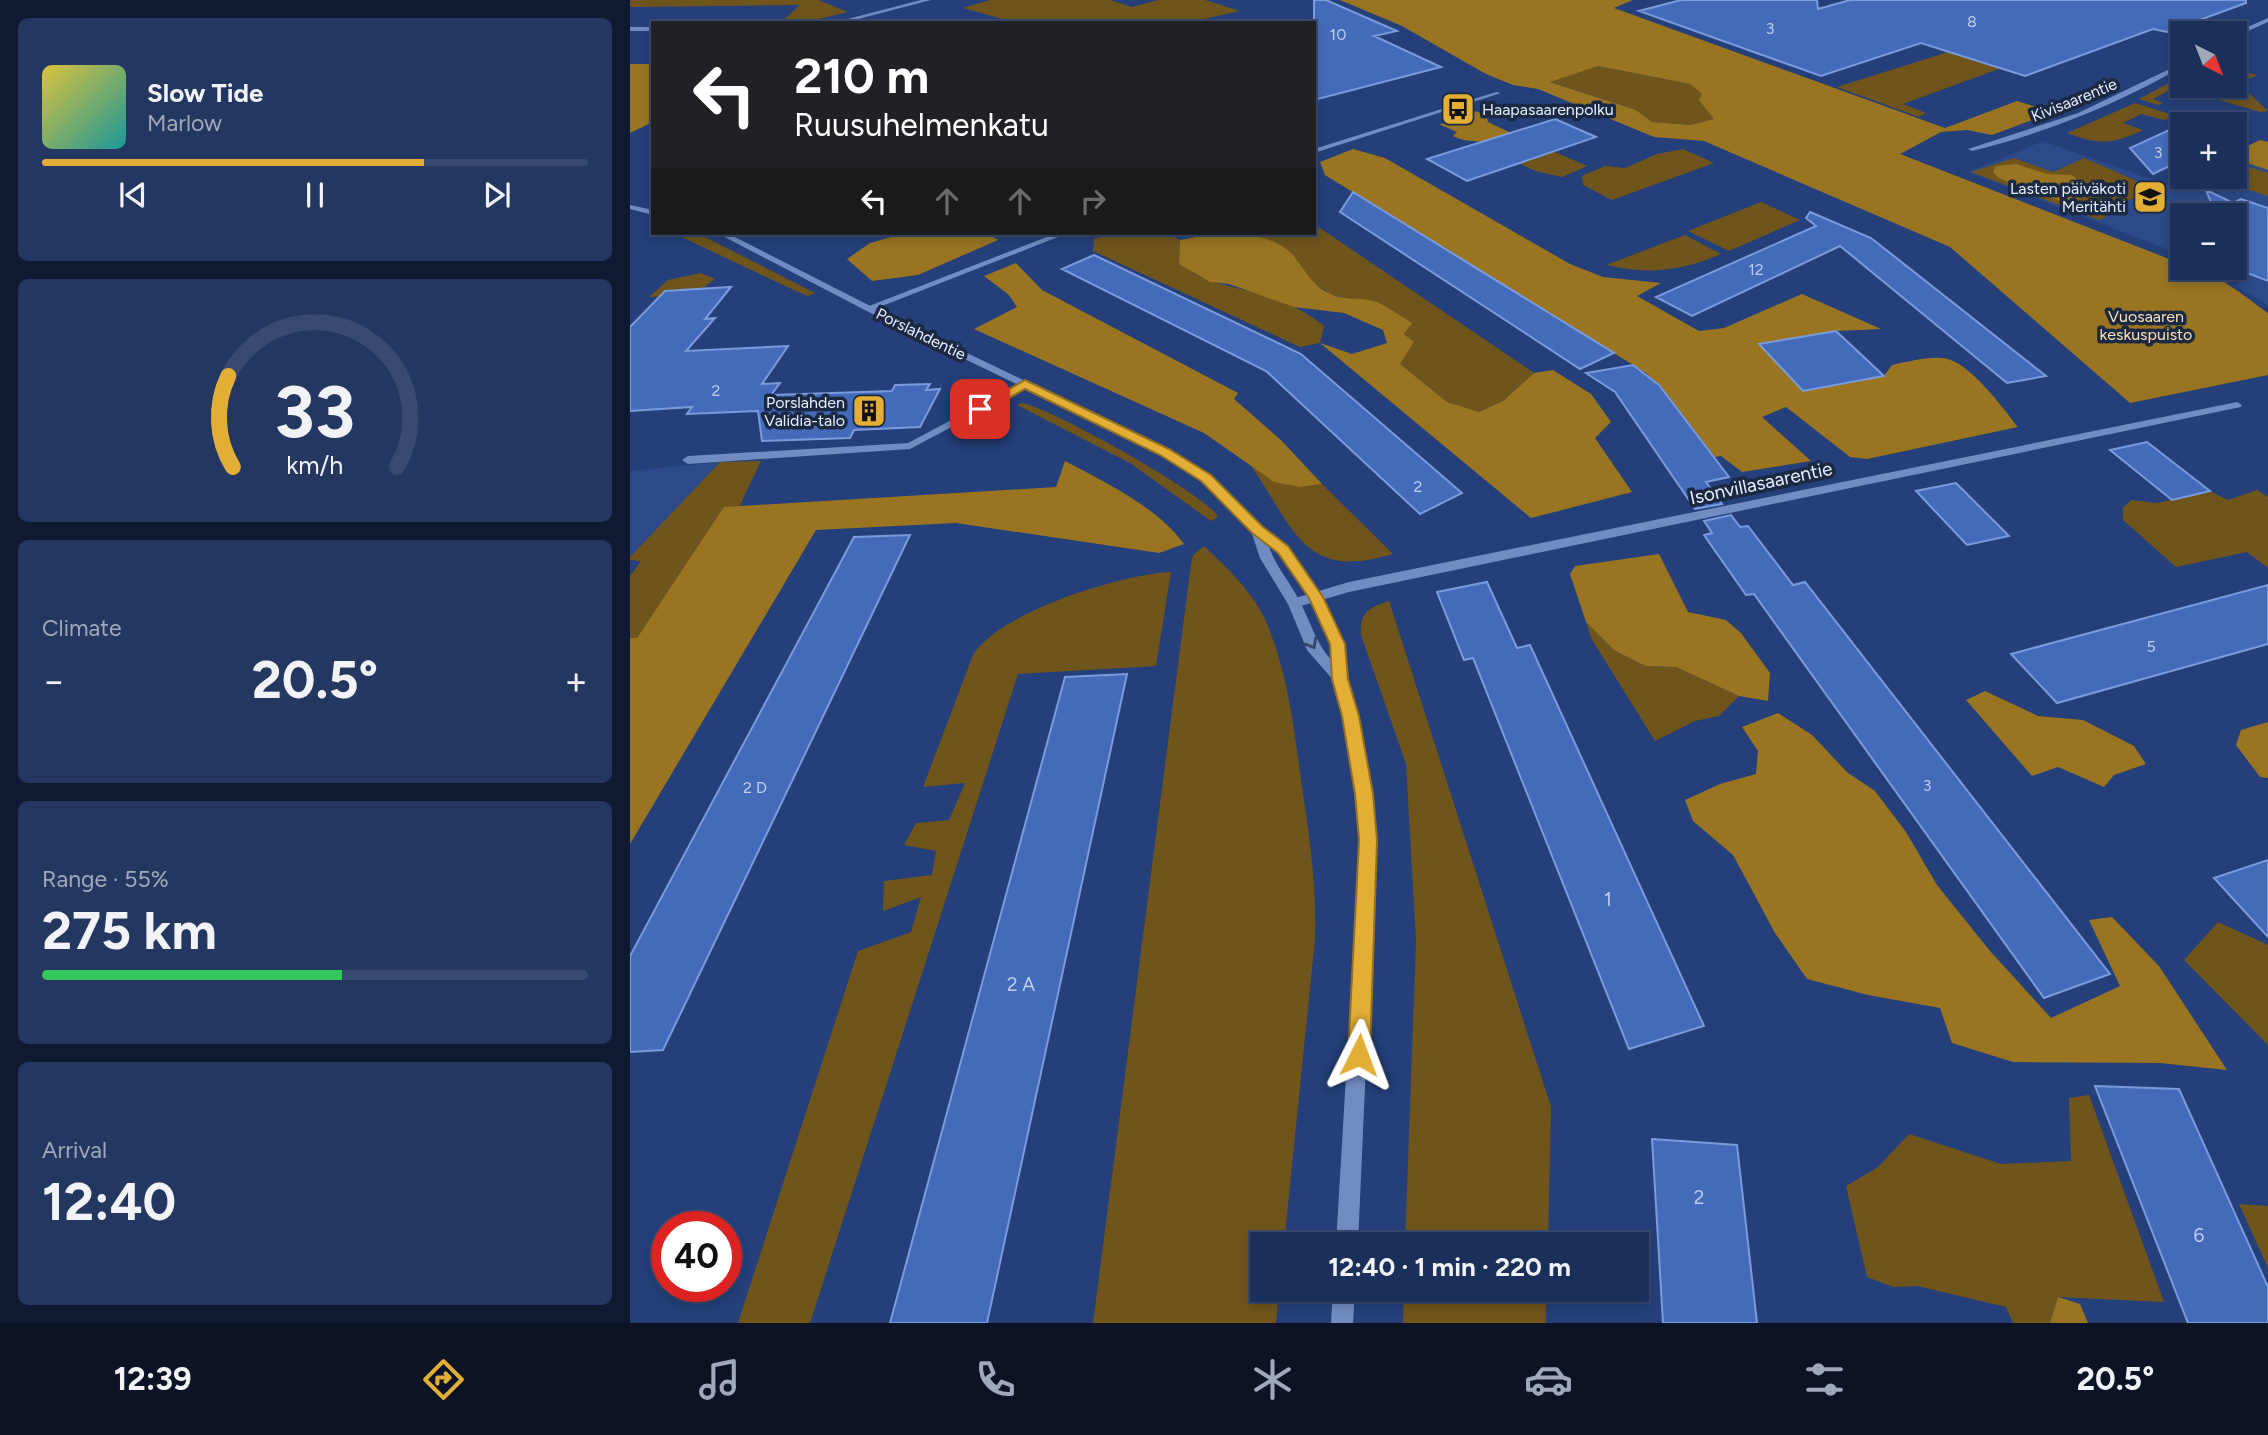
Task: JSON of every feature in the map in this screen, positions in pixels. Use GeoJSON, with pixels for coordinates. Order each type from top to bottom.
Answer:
{"type":"FeatureCollection","features":[{"type":"Feature","properties":{"kind":"street"},"geometry":{"type":"LineString","coordinates":[[843,21],[928,0]]}},
{"type":"Feature","properties":{"kind":"street"},"geometry":{"type":"LineString","coordinates":[[2247,30],[2268,20]]}},
{"type":"Feature","properties":{"kind":"street"},"geometry":{"type":"LineString","coordinates":[[630,29],[651,29]]}},
{"type":"Feature","properties":{"kind":"street","name":"Kivisaarentie"},"geometry":{"type":"LineString","coordinates":[[1972,149],[2022,136],[2141,88],[2170,72]]}},
{"type":"Feature","properties":{"kind":"street"},"geometry":{"type":"LineString","coordinates":[[1316,150],[1498,93]]}},
{"type":"Feature","properties":{"kind":"street"},"geometry":{"type":"LineString","coordinates":[[630,207],[651,212]]}},
{"type":"Feature","properties":{"kind":"street","name":"Porslahdentie"},"geometry":{"type":"LineString","coordinates":[[725,235],[869,308],[1122,429],[1185,465],[1230,499],[1257,529],[1283,549],[1316,597],[1338,644],[1340,679],[1358,756],[1368,840],[1348,1232]]}},
{"type":"Feature","properties":{"kind":"street"},"geometry":{"type":"LineString","coordinates":[[869,308],[1059,235]]}},
{"type":"Feature","properties":{"kind":"street"},"geometry":{"type":"LineString","coordinates":[[688,460],[910,446],[1025,384]]}},
{"type":"Feature","properties":{"kind":"street","name":"Isonvillasaarentie"},"geometry":{"type":"LineString","coordinates":[[1294,603],[1364,584],[2237,405]]}},
{"type":"Feature","properties":{"kind":"street","name":"Porslahdentie"},"geometry":{"type":"LineString","coordinates":[[1257,529],[1266,558],[1294,603],[1314,650],[1340,679]]}},
{"type":"Feature","properties":{"kind":"street"},"geometry":{"type":"LineString","coordinates":[[1342,1323],[1343,1302]]}},
{"type":"Feature","properties":{"kind":"shaded area"},"geometry":{"type":"Polygon","coordinates":[[[630,0],[818,0],[848,12],[810,21],[782,21],[800,5],[630,7],[630,0]]]}},
{"type":"Feature","properties":{"kind":"shaded area"},"geometry":{"type":"Polygon","coordinates":[[[990,0],[1110,0],[1132,7],[1158,0],[1205,0],[1240,11],[1195,21],[1010,21],[963,8],[990,0]]]}},
{"type":"Feature","properties":{"kind":"shaded area"},"geometry":{"type":"Polygon","coordinates":[[[1948,52],[1973,60],[1981,57],[2004,67],[1903,104],[1926,113],[1919,117],[1837,87],[1948,52]]]}},
{"type":"Feature","properties":{"kind":"shaded area"},"geometry":{"type":"Polygon","coordinates":[[[1598,66],[1690,84],[1702,94],[1715,119],[1690,125],[1652,122],[1636,110],[1548,81],[1598,66]]]}},
{"type":"Feature","properties":{"kind":"shaded area"},"geometry":{"type":"Polygon","coordinates":[[[2247,72],[2257,75],[2247,80],[2247,72]]]}},
{"type":"Feature","properties":{"kind":"shaded area"},"geometry":{"type":"Polygon","coordinates":[[[2170,82],[2170,90],[2153,99],[2163,103],[2158,105],[2139,99],[2170,82]]]}},
{"type":"Feature","properties":{"kind":"shaded area"},"geometry":{"type":"Polygon","coordinates":[[[2247,91],[2268,111],[2260,112],[2212,98],[2247,98],[2247,91]]]}},
{"type":"Feature","properties":{"kind":"shaded area"},"geometry":{"type":"Polygon","coordinates":[[[2135,103],[2170,114],[2170,118],[2164,120],[2141,114],[2123,123],[2143,130],[2113,141],[2089,140],[2067,133],[2135,103]]]}},
{"type":"Feature","properties":{"kind":"shaded area"},"geometry":{"type":"Polygon","coordinates":[[[1511,133],[1587,166],[1562,177],[1535,171],[1478,143],[1475,139],[1494,141],[1511,133]]]}},
{"type":"Feature","properties":{"kind":"shaded area","name":"Lasten päiväkoti Meritähti"},"geometry":{"type":"Polygon","coordinates":[[[2043,141],[2170,186],[2170,189],[2247,189],[2247,163],[2268,170],[2268,233],[2247,245],[2247,203],[2170,203],[2170,250],[1968,172],[2043,141]]]}},
{"type":"Feature","properties":{"kind":"shaded area"},"geometry":{"type":"Polygon","coordinates":[[[1683,149],[1714,163],[1612,200],[1583,185],[1582,176],[1605,166],[1625,168],[1657,154],[1683,149]]]}},
{"type":"Feature","properties":{"kind":"shaded area"},"geometry":{"type":"Polygon","coordinates":[[[2014,158],[2053,172],[2084,158],[2160,191],[2121,202],[2115,212],[2099,220],[1971,172],[2014,158]]]}},
{"type":"Feature","properties":{"kind":"shaded area"},"geometry":{"type":"Polygon","coordinates":[[[2247,166],[2268,173],[2268,196],[2247,189],[2247,166]]]}},
{"type":"Feature","properties":{"kind":"shaded area"},"geometry":{"type":"Polygon","coordinates":[[[1761,202],[1800,220],[1729,251],[1688,231],[1761,202]]]}},
{"type":"Feature","properties":{"kind":"shaded area"},"geometry":{"type":"Polygon","coordinates":[[[1316,225],[1534,373],[1503,401],[1479,412],[1447,402],[1400,364],[1414,342],[1404,334],[1411,324],[1374,301],[1348,299],[1330,294],[1311,281],[1291,253],[1279,244],[1246,235],[1316,235],[1316,225]]]}},
{"type":"Feature","properties":{"kind":"shaded area"},"geometry":{"type":"Polygon","coordinates":[[[677,235],[705,237],[815,293],[808,296],[677,235]]]}},
{"type":"Feature","properties":{"kind":"shaded area"},"geometry":{"type":"Polygon","coordinates":[[[1107,235],[1170,235],[1180,240],[1179,263],[1208,281],[1256,293],[1299,309],[1324,326],[1320,343],[1300,347],[1093,251],[1094,239],[1107,235]]]}},
{"type":"Feature","properties":{"kind":"shaded area"},"geometry":{"type":"Polygon","coordinates":[[[1685,235],[1721,254],[1665,270],[1636,270],[1606,265],[1685,235]]]}},
{"type":"Feature","properties":{"kind":"shaded area"},"geometry":{"type":"Polygon","coordinates":[[[2268,260],[2268,305],[2235,286],[2241,280],[2247,280],[2247,274],[2268,260]]]}},
{"type":"Feature","properties":{"kind":"shaded area"},"geometry":{"type":"Polygon","coordinates":[[[700,273],[715,279],[694,295],[649,297],[668,280],[700,273]]]}},
{"type":"Feature","properties":{"kind":"shaded area"},"geometry":{"type":"Polygon","coordinates":[[[1021,403],[1060,418],[1158,472],[1187,490],[1218,517],[1211,521],[1130,463],[1017,405],[1021,403]]]}},
{"type":"Feature","properties":{"kind":"shaded area"},"geometry":{"type":"Polygon","coordinates":[[[761,461],[739,507],[724,508],[637,638],[630,638],[630,576],[641,561],[630,560],[630,557],[720,462],[761,461]]]}},
{"type":"Feature","properties":{"kind":"shaded area"},"geometry":{"type":"Polygon","coordinates":[[[720,462],[630,557],[630,471],[720,462]]]}},
{"type":"Feature","properties":{"kind":"shaded area"},"geometry":{"type":"Polygon","coordinates":[[[1251,466],[1285,483],[1322,484],[1393,554],[1363,561],[1340,561],[1321,555],[1292,530],[1251,466]]]}},
{"type":"Feature","properties":{"kind":"shaded area"},"geometry":{"type":"Polygon","coordinates":[[[2257,490],[2268,497],[2268,568],[2247,552],[2176,567],[2123,520],[2123,508],[2131,500],[2157,503],[2210,491],[2228,500],[2257,490]]]}},
{"type":"Feature","properties":{"kind":"shaded area"},"geometry":{"type":"Polygon","coordinates":[[[1204,546],[1238,580],[1253,598],[1273,638],[1292,719],[1312,860],[1315,939],[1285,1232],[1250,1232],[1250,1302],[1278,1302],[1276,1323],[1093,1323],[1191,564],[1193,555],[1204,546]]]}},
{"type":"Feature","properties":{"kind":"shaded area"},"geometry":{"type":"Polygon","coordinates":[[[1171,572],[1156,666],[1018,674],[810,1323],[738,1323],[858,951],[911,932],[921,897],[883,911],[884,881],[932,875],[936,851],[904,845],[916,823],[949,820],[965,783],[923,787],[973,655],[987,639],[1034,610],[1093,588],[1149,574],[1171,572]]]}},
{"type":"Feature","properties":{"kind":"shaded area"},"geometry":{"type":"Polygon","coordinates":[[[1389,601],[1551,1107],[1548,1232],[1405,1232],[1416,941],[1406,764],[1361,635],[1364,616],[1376,606],[1389,601]]]}},
{"type":"Feature","properties":{"kind":"shaded area"},"geometry":{"type":"Polygon","coordinates":[[[1586,622],[1614,650],[1645,666],[1676,667],[1739,696],[1719,716],[1695,721],[1655,741],[1591,638],[1586,622]]]}},
{"type":"Feature","properties":{"kind":"shaded area"},"geometry":{"type":"Polygon","coordinates":[[[2218,922],[2268,945],[2268,1045],[2184,960],[2218,922]]]}},
{"type":"Feature","properties":{"kind":"shaded area"},"geometry":{"type":"Polygon","coordinates":[[[2089,1095],[2164,1302],[2058,1297],[2050,1323],[2013,1323],[2006,1307],[1917,1286],[1893,1287],[1867,1277],[1846,1186],[1878,1167],[1909,1134],[2001,1164],[2071,1161],[2069,1098],[2089,1095]]]}},
{"type":"Feature","properties":{"kind":"shaded area"},"geometry":{"type":"Polygon","coordinates":[[[2239,1204],[2268,1206],[2268,1268],[2239,1204]]]}},
{"type":"Feature","properties":{"kind":"shaded area"},"geometry":{"type":"Polygon","coordinates":[[[1404,1302],[1546,1302],[1546,1323],[1403,1323],[1404,1302]]]}},
{"type":"Feature","properties":{"kind":"green space","name":"Vuosaaren keskuspuisto"},"geometry":{"type":"Polygon","coordinates":[[[1340,0],[1633,0],[1614,8],[1945,128],[2017,101],[2053,112],[1992,135],[1967,130],[1941,132],[1900,154],[2170,259],[2170,280],[2221,280],[2228,284],[2268,313],[2268,375],[2130,403],[1950,247],[1704,141],[1654,137],[1538,89],[1513,85],[1486,74],[1402,26],[1340,0]],[[1598,66],[1550,82],[1636,110],[1652,122],[1690,125],[1714,119],[1699,100],[1702,94],[1690,84],[1598,66]]]}},
{"type":"Feature","properties":{"kind":"green space"},"geometry":{"type":"Polygon","coordinates":[[[630,64],[651,64],[651,123],[630,133],[630,64]]]}},
{"type":"Feature","properties":{"kind":"green space"},"geometry":{"type":"Polygon","coordinates":[[[1475,111],[1486,115],[1488,122],[1511,133],[1490,140],[1474,141],[1459,139],[1453,136],[1457,132],[1439,124],[1449,123],[1475,111]]]}},
{"type":"Feature","properties":{"kind":"green space"},"geometry":{"type":"Polygon","coordinates":[[[2260,140],[2268,142],[2268,170],[2247,163],[2247,146],[2260,140]]]}},
{"type":"Feature","properties":{"kind":"green space"},"geometry":{"type":"Polygon","coordinates":[[[1353,149],[1385,158],[1570,264],[1603,277],[1661,283],[1637,296],[1699,331],[1724,328],[1802,294],[1881,329],[1836,331],[1760,344],[1803,391],[1884,376],[1892,365],[1941,358],[1951,360],[1973,375],[2018,427],[1867,459],[1850,457],[1786,407],[1762,417],[1811,461],[1742,472],[1721,456],[1715,457],[1660,385],[1646,373],[1325,175],[1320,162],[1353,149]]]}},
{"type":"Feature","properties":{"kind":"green space"},"geometry":{"type":"Polygon","coordinates":[[[2016,164],[2047,174],[2072,175],[2091,191],[2072,202],[2063,202],[1998,178],[1993,172],[1996,166],[2016,164]]]}},
{"type":"Feature","properties":{"kind":"green space"},"geometry":{"type":"Polygon","coordinates":[[[990,235],[998,240],[918,275],[872,281],[847,259],[870,243],[891,237],[990,235]]]}},
{"type":"Feature","properties":{"kind":"green space"},"geometry":{"type":"Polygon","coordinates":[[[1206,235],[1247,235],[1267,239],[1286,248],[1324,291],[1336,296],[1374,301],[1388,308],[1412,323],[1404,334],[1414,342],[1400,364],[1447,402],[1479,412],[1503,401],[1534,373],[1553,370],[1591,394],[1611,422],[1595,438],[1632,492],[1531,518],[1320,343],[1352,354],[1387,343],[1383,330],[1344,313],[1294,307],[1229,284],[1210,282],[1179,264],[1180,240],[1206,235]]]}},
{"type":"Feature","properties":{"kind":"green space"},"geometry":{"type":"Polygon","coordinates":[[[1016,263],[1042,290],[1238,393],[1234,399],[1281,440],[1322,484],[1300,487],[1274,482],[1204,433],[974,329],[1017,307],[1009,295],[984,276],[1016,263]]]}},
{"type":"Feature","properties":{"kind":"green space"},"geometry":{"type":"Polygon","coordinates":[[[1065,461],[1145,507],[1173,530],[1184,544],[1159,553],[956,523],[816,530],[630,844],[630,638],[637,638],[724,507],[1056,487],[1065,461]]]}},
{"type":"Feature","properties":{"kind":"green space"},"geometry":{"type":"Polygon","coordinates":[[[1659,554],[1688,612],[1726,620],[1741,633],[1770,673],[1768,701],[1739,696],[1676,667],[1645,666],[1614,650],[1586,622],[1570,574],[1575,566],[1659,554]]]}},
{"type":"Feature","properties":{"kind":"green space"},"geometry":{"type":"Polygon","coordinates":[[[1985,691],[2038,716],[2083,720],[2134,746],[2146,764],[2114,775],[2104,787],[2058,767],[2032,776],[1966,700],[1985,691]]]}},
{"type":"Feature","properties":{"kind":"green space"},"geometry":{"type":"Polygon","coordinates":[[[1778,713],[1812,735],[1848,773],[1875,791],[1906,832],[1937,885],[1990,951],[2051,1018],[2120,986],[2089,920],[2112,917],[2159,966],[2227,1070],[2160,1063],[2013,1062],[1952,1043],[1940,1008],[1868,995],[1807,979],[1775,933],[1733,855],[1693,821],[1685,800],[1720,784],[1756,774],[1758,751],[1742,727],[1778,713]]]}},
{"type":"Feature","properties":{"kind":"green space"},"geometry":{"type":"Polygon","coordinates":[[[2268,722],[2268,778],[2260,777],[2236,745],[2241,730],[2268,722]]]}},
{"type":"Feature","properties":{"kind":"green space"},"geometry":{"type":"Polygon","coordinates":[[[2058,1297],[2080,1304],[2088,1323],[2050,1323],[2058,1297]]]}},
{"type":"Feature","properties":{"kind":"building"},"geometry":{"type":"Polygon","coordinates":[[[1314,0],[1326,0],[1397,31],[1374,36],[1441,67],[1316,99],[1314,0]]]}},
{"type":"Feature","properties":{"kind":"building"},"geometry":{"type":"Polygon","coordinates":[[[1681,0],[1817,0],[1818,9],[1850,0],[2246,0],[2246,3],[2197,21],[2170,21],[2170,31],[2153,29],[2025,76],[1921,43],[1821,76],[1639,11],[1681,0]]]}},
{"type":"Feature","properties":{"kind":"building"},"geometry":{"type":"Polygon","coordinates":[[[1555,119],[1596,137],[1467,181],[1427,159],[1555,119]]]}},
{"type":"Feature","properties":{"kind":"building"},"geometry":{"type":"Polygon","coordinates":[[[2170,130],[2170,166],[2153,174],[2130,148],[2170,130]]]}},
{"type":"Feature","properties":{"kind":"building"},"geometry":{"type":"Polygon","coordinates":[[[2206,190],[2233,203],[2211,203],[2206,190]]]}},
{"type":"Feature","properties":{"kind":"building"},"geometry":{"type":"Polygon","coordinates":[[[1353,192],[1614,353],[1580,369],[1340,212],[1353,192]]]}},
{"type":"Feature","properties":{"kind":"building"},"geometry":{"type":"Polygon","coordinates":[[[2241,199],[2268,208],[2268,281],[2247,273],[2247,203],[2233,203],[2241,199]]]}},
{"type":"Feature","properties":{"kind":"building"},"geometry":{"type":"Polygon","coordinates":[[[1810,212],[1871,238],[2046,376],[2007,383],[1840,246],[1692,316],[1656,297],[1816,226],[1806,218],[1810,212]]]}},
{"type":"Feature","properties":{"kind":"building"},"geometry":{"type":"Polygon","coordinates":[[[1094,255],[1301,354],[1462,493],[1420,514],[1266,371],[1062,269],[1094,255]]]}},
{"type":"Feature","properties":{"kind":"building"},"geometry":{"type":"Polygon","coordinates":[[[731,287],[705,319],[715,318],[686,351],[788,346],[762,384],[780,383],[771,395],[892,391],[895,385],[930,384],[926,390],[940,389],[920,427],[854,430],[850,438],[762,441],[758,411],[687,414],[692,407],[630,411],[630,327],[665,291],[731,287]]]}},
{"type":"Feature","properties":{"kind":"building"},"geometry":{"type":"Polygon","coordinates":[[[1836,331],[1884,376],[1803,391],[1759,344],[1836,331]]]}},
{"type":"Feature","properties":{"kind":"building"},"geometry":{"type":"Polygon","coordinates":[[[1633,365],[1659,385],[1729,477],[1706,482],[1722,504],[1695,509],[1615,392],[1586,373],[1633,365]]]}},
{"type":"Feature","properties":{"kind":"building"},"geometry":{"type":"Polygon","coordinates":[[[2147,442],[2210,491],[2172,500],[2110,450],[2147,442]]]}},
{"type":"Feature","properties":{"kind":"building"},"geometry":{"type":"Polygon","coordinates":[[[1956,483],[2009,536],[1967,545],[1916,491],[1956,483]]]}},
{"type":"Feature","properties":{"kind":"building"},"geometry":{"type":"Polygon","coordinates":[[[1731,515],[1740,527],[1748,526],[1793,585],[1805,582],[2110,974],[2044,998],[1754,594],[1746,595],[1704,535],[1712,533],[1704,521],[1731,515]]]}},
{"type":"Feature","properties":{"kind":"building"},"geometry":{"type":"Polygon","coordinates":[[[910,535],[663,1050],[630,1052],[630,956],[854,537],[910,535]]]}},
{"type":"Feature","properties":{"kind":"building"},"geometry":{"type":"Polygon","coordinates":[[[1487,582],[1517,648],[1530,645],[1704,1026],[1629,1049],[1473,658],[1464,660],[1437,592],[1487,582]]]}},
{"type":"Feature","properties":{"kind":"building"},"geometry":{"type":"Polygon","coordinates":[[[2268,585],[2268,644],[2057,703],[2011,654],[2268,585]]]}},
{"type":"Feature","properties":{"kind":"building"},"geometry":{"type":"Polygon","coordinates":[[[1127,674],[987,1323],[890,1323],[1065,677],[1127,674]]]}},
{"type":"Feature","properties":{"kind":"building"},"geometry":{"type":"Polygon","coordinates":[[[2268,860],[2268,937],[2214,878],[2268,860]]]}},
{"type":"Feature","properties":{"kind":"building"},"geometry":{"type":"Polygon","coordinates":[[[2095,1086],[2179,1089],[2268,1287],[2268,1323],[2188,1323],[2095,1086]]]}},
{"type":"Feature","properties":{"kind":"building"},"geometry":{"type":"Polygon","coordinates":[[[1652,1139],[1737,1145],[1757,1323],[1663,1323],[1652,1139]]]}},
{"type":"Feature","properties":{"kind":"place","name":"Haapasaarenpolku"},"geometry":{"type":"Point","coordinates":[1458,109]}},
{"type":"Feature","properties":{"kind":"place","name":"Lasten päiväkoti Meritähti"},"geometry":{"type":"Point","coordinates":[2150,197]}},
{"type":"Feature","properties":{"kind":"place","name":"Porslahden Validia-talo"},"geometry":{"type":"Point","coordinates":[869,411]}},
{"type":"Feature","properties":{"kind":"route"},"geometry":{"type":"LineString","coordinates":[[980,409],[1025,384],[1165,452],[1206,478],[1245,514],[1257,529],[1283,549],[1316,597],[1338,644],[1340,679],[1351,716],[1364,794],[1368,840],[1359,1055]]}}]}
